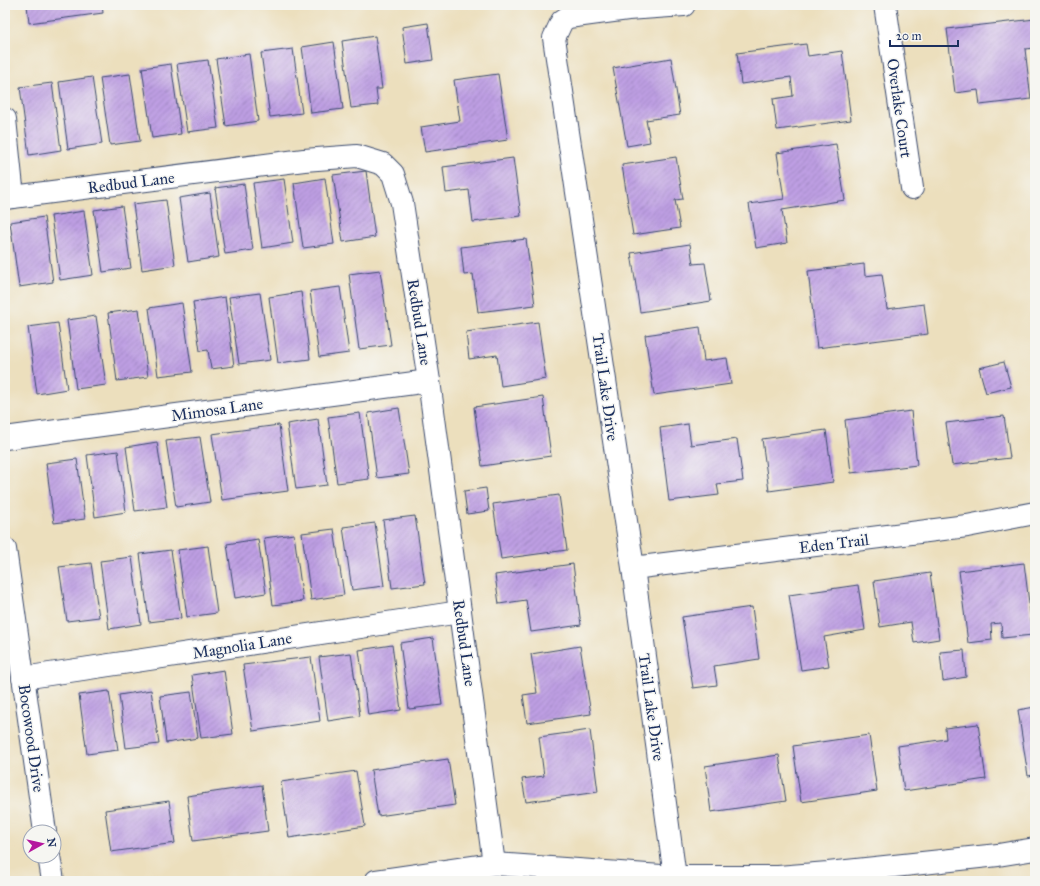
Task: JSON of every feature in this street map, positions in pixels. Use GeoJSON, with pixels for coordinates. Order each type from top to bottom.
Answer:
{"type":"FeatureCollection","features":[{"type":"Feature","properties":{"kind":"street","name":"Trail Lake Drive"},"geometry":{"type":"LineString","coordinates":[[675,877],[633,568],[554,38],[562,21],[568,17],[628,9],[684,5]]}},
{"type":"Feature","properties":{"kind":"street","name":"Overlake Court"},"geometry":{"type":"LineString","coordinates":[[885,5],[912,188]]}},
{"type":"Feature","properties":{"kind":"street"},"geometry":{"type":"LineString","coordinates":[[5,119],[9,198]]}},
{"type":"Feature","properties":{"kind":"street","name":"Redbud Lane"},"geometry":{"type":"LineString","coordinates":[[9,198],[304,160],[357,156],[383,164],[393,174],[402,203],[429,381],[494,864]]}},
{"type":"Feature","properties":{"kind":"street","name":"Mimosa Lane"},"geometry":{"type":"LineString","coordinates":[[5,438],[429,381]]}},
{"type":"Feature","properties":{"kind":"street","name":"Eden Trail"},"geometry":{"type":"LineString","coordinates":[[633,568],[967,526],[1035,513]]}},
{"type":"Feature","properties":{"kind":"street","name":"Bocowood Drive"},"geometry":{"type":"LineString","coordinates":[[5,549],[44,824]]}},
{"type":"Feature","properties":{"kind":"street","name":"Magnolia Lane"},"geometry":{"type":"LineString","coordinates":[[23,678],[460,612]]}},
{"type":"Feature","properties":{"kind":"street"},"geometry":{"type":"LineString","coordinates":[[376,881],[494,864],[675,877],[829,877],[1035,849]]}},
{"type":"Feature","properties":{"kind":"street"},"geometry":{"type":"LineString","coordinates":[[50,864],[52,881]]}},
{"type":"Feature","properties":{"kind":"building"},"geometry":{"type":"Polygon","coordinates":[[[27,5],[102,5],[103,13],[29,23],[27,5]]]}},
{"type":"Feature","properties":{"kind":"building"},"geometry":{"type":"Polygon","coordinates":[[[1035,19],[1035,48],[1025,49],[1031,99],[980,105],[978,90],[955,93],[947,29],[1035,19]]]}},
{"type":"Feature","properties":{"kind":"building"},"geometry":{"type":"Polygon","coordinates":[[[428,23],[433,60],[407,64],[402,27],[428,23]]]}},
{"type":"Feature","properties":{"kind":"building"},"geometry":{"type":"Polygon","coordinates":[[[375,36],[382,89],[376,89],[378,105],[351,108],[342,41],[375,36]]]}},
{"type":"Feature","properties":{"kind":"building"},"geometry":{"type":"Polygon","coordinates":[[[334,42],[343,109],[311,113],[302,47],[334,42]]]}},
{"type":"Feature","properties":{"kind":"building"},"geometry":{"type":"Polygon","coordinates":[[[806,44],[808,56],[842,51],[851,120],[777,130],[773,99],[793,96],[791,77],[741,84],[737,53],[806,44]]]}},
{"type":"Feature","properties":{"kind":"building"},"geometry":{"type":"Polygon","coordinates":[[[293,49],[302,113],[270,117],[261,53],[293,49]]]}},
{"type":"Feature","properties":{"kind":"building"},"geometry":{"type":"Polygon","coordinates":[[[249,54],[258,121],[226,126],[216,59],[249,54]]]}},
{"type":"Feature","properties":{"kind":"building"},"geometry":{"type":"Polygon","coordinates":[[[671,58],[680,115],[646,120],[650,142],[627,146],[613,68],[671,58]]]}},
{"type":"Feature","properties":{"kind":"building"},"geometry":{"type":"Polygon","coordinates":[[[208,60],[218,128],[187,132],[177,64],[208,60]]]}},
{"type":"Feature","properties":{"kind":"building"},"geometry":{"type":"Polygon","coordinates":[[[171,64],[181,134],[152,138],[142,68],[171,64]]]}},
{"type":"Feature","properties":{"kind":"building"},"geometry":{"type":"Polygon","coordinates":[[[130,74],[140,141],[110,145],[100,78],[130,74]]]}},
{"type":"Feature","properties":{"kind":"building"},"geometry":{"type":"Polygon","coordinates":[[[498,74],[508,140],[425,152],[421,127],[460,121],[454,80],[498,74]]]}},
{"type":"Feature","properties":{"kind":"building"},"geometry":{"type":"Polygon","coordinates":[[[92,77],[102,144],[68,149],[59,82],[92,77]]]}},
{"type":"Feature","properties":{"kind":"building"},"geometry":{"type":"Polygon","coordinates":[[[52,83],[61,150],[29,155],[20,87],[52,83]]]}},
{"type":"Feature","properties":{"kind":"building"},"geometry":{"type":"Polygon","coordinates":[[[836,144],[845,200],[782,210],[787,243],[756,248],[749,204],[784,199],[777,153],[836,144]]]}},
{"type":"Feature","properties":{"kind":"building"},"geometry":{"type":"Polygon","coordinates":[[[676,157],[683,199],[675,200],[680,228],[633,235],[622,165],[676,157]]]}},
{"type":"Feature","properties":{"kind":"building"},"geometry":{"type":"Polygon","coordinates":[[[513,158],[521,216],[473,222],[469,190],[446,193],[443,167],[513,158]]]}},
{"type":"Feature","properties":{"kind":"building"},"geometry":{"type":"Polygon","coordinates":[[[366,171],[375,237],[343,242],[333,175],[366,171]]]}},
{"type":"Feature","properties":{"kind":"building"},"geometry":{"type":"Polygon","coordinates":[[[325,178],[334,244],[303,248],[294,183],[325,178]]]}},
{"type":"Feature","properties":{"kind":"building"},"geometry":{"type":"Polygon","coordinates":[[[284,179],[293,243],[262,248],[253,183],[284,179]]]}},
{"type":"Feature","properties":{"kind":"building"},"geometry":{"type":"Polygon","coordinates":[[[244,184],[253,250],[225,254],[215,188],[244,184]]]}},
{"type":"Feature","properties":{"kind":"building"},"geometry":{"type":"Polygon","coordinates":[[[210,193],[219,257],[188,262],[179,198],[210,193]]]}},
{"type":"Feature","properties":{"kind":"building"},"geometry":{"type":"Polygon","coordinates":[[[166,200],[175,265],[142,270],[133,204],[166,200]]]}},
{"type":"Feature","properties":{"kind":"building"},"geometry":{"type":"Polygon","coordinates":[[[122,206],[131,268],[103,272],[94,210],[122,206]]]}},
{"type":"Feature","properties":{"kind":"building"},"geometry":{"type":"Polygon","coordinates":[[[84,211],[93,275],[60,280],[51,216],[84,211]]]}},
{"type":"Feature","properties":{"kind":"building"},"geometry":{"type":"Polygon","coordinates":[[[44,217],[53,282],[19,287],[10,222],[44,217]]]}},
{"type":"Feature","properties":{"kind":"building"},"geometry":{"type":"Polygon","coordinates":[[[526,239],[535,305],[478,312],[473,274],[464,275],[461,247],[526,239]]]}},
{"type":"Feature","properties":{"kind":"building"},"geometry":{"type":"Polygon","coordinates":[[[690,244],[693,264],[705,263],[711,301],[640,312],[631,253],[690,244]]]}},
{"type":"Feature","properties":{"kind":"building"},"geometry":{"type":"Polygon","coordinates":[[[864,264],[865,276],[882,274],[887,309],[924,304],[928,334],[817,348],[808,271],[864,264]]]}},
{"type":"Feature","properties":{"kind":"building"},"geometry":{"type":"Polygon","coordinates":[[[380,270],[391,345],[359,349],[349,274],[380,270]]]}},
{"type":"Feature","properties":{"kind":"building"},"geometry":{"type":"Polygon","coordinates":[[[340,287],[349,353],[319,357],[310,291],[340,287]]]}},
{"type":"Feature","properties":{"kind":"building"},"geometry":{"type":"Polygon","coordinates":[[[301,292],[310,359],[278,363],[269,297],[301,292]]]}},
{"type":"Feature","properties":{"kind":"building"},"geometry":{"type":"Polygon","coordinates":[[[260,293],[270,360],[239,364],[229,297],[260,293]]]}},
{"type":"Feature","properties":{"kind":"building"},"geometry":{"type":"Polygon","coordinates":[[[225,297],[234,366],[211,369],[208,350],[200,351],[193,302],[225,297]]]}},
{"type":"Feature","properties":{"kind":"building"},"geometry":{"type":"Polygon","coordinates":[[[182,303],[192,372],[158,376],[149,308],[182,303]]]}},
{"type":"Feature","properties":{"kind":"building"},"geometry":{"type":"Polygon","coordinates":[[[139,309],[148,377],[117,381],[108,313],[139,309]]]}},
{"type":"Feature","properties":{"kind":"building"},"geometry":{"type":"Polygon","coordinates":[[[96,316],[106,385],[76,389],[67,320],[96,316]]]}},
{"type":"Feature","properties":{"kind":"building"},"geometry":{"type":"Polygon","coordinates":[[[538,322],[546,379],[501,386],[497,355],[469,359],[466,332],[538,322]]]}},
{"type":"Feature","properties":{"kind":"building"},"geometry":{"type":"Polygon","coordinates":[[[58,323],[67,389],[37,394],[28,327],[58,323]]]}},
{"type":"Feature","properties":{"kind":"building"},"geometry":{"type":"Polygon","coordinates":[[[700,327],[704,361],[727,358],[731,384],[654,395],[645,335],[700,327]]]}},
{"type":"Feature","properties":{"kind":"building"},"geometry":{"type":"Polygon","coordinates":[[[1004,362],[1011,387],[986,393],[979,368],[1004,362]]]}},
{"type":"Feature","properties":{"kind":"building"},"geometry":{"type":"Polygon","coordinates":[[[543,397],[551,456],[482,466],[474,407],[543,397]]]}},
{"type":"Feature","properties":{"kind":"building"},"geometry":{"type":"Polygon","coordinates":[[[399,408],[409,474],[377,478],[368,413],[399,408]]]}},
{"type":"Feature","properties":{"kind":"building"},"geometry":{"type":"Polygon","coordinates":[[[911,411],[917,465],[851,473],[845,420],[911,411]]]}},
{"type":"Feature","properties":{"kind":"building"},"geometry":{"type":"Polygon","coordinates":[[[360,413],[369,479],[337,483],[328,417],[360,413]]]}},
{"type":"Feature","properties":{"kind":"building"},"geometry":{"type":"Polygon","coordinates":[[[1004,416],[1010,458],[952,465],[946,423],[1004,416]]]}},
{"type":"Feature","properties":{"kind":"building"},"geometry":{"type":"Polygon","coordinates":[[[318,419],[327,485],[296,489],[287,424],[318,419]]]}},
{"type":"Feature","properties":{"kind":"building"},"geometry":{"type":"Polygon","coordinates":[[[688,424],[691,445],[737,439],[743,481],[717,484],[719,495],[669,501],[660,428],[688,424]]]}},
{"type":"Feature","properties":{"kind":"building"},"geometry":{"type":"Polygon","coordinates":[[[279,425],[288,491],[222,500],[212,434],[279,425]]]}},
{"type":"Feature","properties":{"kind":"building"},"geometry":{"type":"Polygon","coordinates":[[[826,430],[833,482],[769,491],[762,439],[826,430]]]}},
{"type":"Feature","properties":{"kind":"building"},"geometry":{"type":"Polygon","coordinates":[[[200,437],[210,502],[176,507],[166,441],[200,437]]]}},
{"type":"Feature","properties":{"kind":"building"},"geometry":{"type":"Polygon","coordinates":[[[157,442],[167,507],[135,511],[126,447],[157,442]]]}},
{"type":"Feature","properties":{"kind":"building"},"geometry":{"type":"Polygon","coordinates":[[[118,451],[126,512],[95,517],[87,455],[118,451]]]}},
{"type":"Feature","properties":{"kind":"building"},"geometry":{"type":"Polygon","coordinates":[[[77,459],[85,519],[54,523],[46,463],[77,459]]]}},
{"type":"Feature","properties":{"kind":"building"},"geometry":{"type":"Polygon","coordinates":[[[486,488],[489,511],[467,514],[464,491],[486,488]]]}},
{"type":"Feature","properties":{"kind":"building"},"geometry":{"type":"Polygon","coordinates":[[[559,495],[567,550],[501,559],[493,504],[559,495]]]}},
{"type":"Feature","properties":{"kind":"building"},"geometry":{"type":"Polygon","coordinates":[[[415,516],[425,584],[392,588],[383,520],[415,516]]]}},
{"type":"Feature","properties":{"kind":"building"},"geometry":{"type":"Polygon","coordinates":[[[375,523],[384,586],[352,590],[343,527],[375,523]]]}},
{"type":"Feature","properties":{"kind":"building"},"geometry":{"type":"Polygon","coordinates":[[[334,529],[344,595],[311,600],[302,533],[334,529]]]}},
{"type":"Feature","properties":{"kind":"building"},"geometry":{"type":"Polygon","coordinates":[[[294,534],[303,601],[273,605],[264,538],[294,534]]]}},
{"type":"Feature","properties":{"kind":"building"},"geometry":{"type":"Polygon","coordinates":[[[258,539],[266,593],[235,598],[227,544],[258,539]]]}},
{"type":"Feature","properties":{"kind":"building"},"geometry":{"type":"Polygon","coordinates":[[[208,546],[217,613],[187,617],[178,550],[208,546]]]}},
{"type":"Feature","properties":{"kind":"building"},"geometry":{"type":"Polygon","coordinates":[[[171,550],[181,618],[149,622],[140,554],[171,550]]]}},
{"type":"Feature","properties":{"kind":"building"},"geometry":{"type":"Polygon","coordinates":[[[132,557],[141,624],[109,629],[100,561],[132,557]]]}},
{"type":"Feature","properties":{"kind":"building"},"geometry":{"type":"Polygon","coordinates":[[[91,563],[99,617],[67,621],[59,567],[91,563]]]}},
{"type":"Feature","properties":{"kind":"building"},"geometry":{"type":"Polygon","coordinates":[[[1024,563],[1033,635],[1002,638],[1001,623],[991,624],[992,640],[968,643],[959,571],[1024,563]]]}},
{"type":"Feature","properties":{"kind":"building"},"geometry":{"type":"Polygon","coordinates":[[[573,564],[581,625],[531,632],[526,600],[499,604],[495,575],[573,564]]]}},
{"type":"Feature","properties":{"kind":"building"},"geometry":{"type":"Polygon","coordinates":[[[930,573],[939,639],[914,643],[911,622],[880,627],[874,581],[930,573]]]}},
{"type":"Feature","properties":{"kind":"building"},"geometry":{"type":"Polygon","coordinates":[[[858,585],[865,630],[824,637],[829,666],[801,670],[789,595],[858,585]]]}},
{"type":"Feature","properties":{"kind":"building"},"geometry":{"type":"Polygon","coordinates":[[[752,607],[759,659],[714,666],[717,685],[693,688],[682,617],[752,607]]]}},
{"type":"Feature","properties":{"kind":"building"},"geometry":{"type":"Polygon","coordinates":[[[433,638],[442,705],[409,709],[400,643],[433,638]]]}},
{"type":"Feature","properties":{"kind":"building"},"geometry":{"type":"Polygon","coordinates":[[[392,645],[401,710],[368,715],[359,650],[392,645]]]}},
{"type":"Feature","properties":{"kind":"building"},"geometry":{"type":"Polygon","coordinates":[[[580,646],[591,714],[527,723],[523,695],[537,693],[531,654],[580,646]]]}},
{"type":"Feature","properties":{"kind":"building"},"geometry":{"type":"Polygon","coordinates":[[[964,650],[966,677],[943,681],[940,652],[964,650]]]}},
{"type":"Feature","properties":{"kind":"building"},"geometry":{"type":"Polygon","coordinates":[[[351,653],[360,716],[328,721],[319,657],[351,653]]]}},
{"type":"Feature","properties":{"kind":"building"},"geometry":{"type":"Polygon","coordinates":[[[311,657],[320,721],[253,731],[243,665],[311,657]]]}},
{"type":"Feature","properties":{"kind":"building"},"geometry":{"type":"Polygon","coordinates":[[[224,670],[233,734],[201,738],[192,675],[224,670]]]}},
{"type":"Feature","properties":{"kind":"building"},"geometry":{"type":"Polygon","coordinates":[[[151,690],[159,744],[126,748],[119,695],[151,690]]]}},
{"type":"Feature","properties":{"kind":"building"},"geometry":{"type":"Polygon","coordinates":[[[109,691],[118,750],[87,754],[79,695],[109,691]]]}},
{"type":"Feature","properties":{"kind":"building"},"geometry":{"type":"Polygon","coordinates":[[[191,692],[198,738],[166,743],[160,696],[191,692]]]}},
{"type":"Feature","properties":{"kind":"building"},"geometry":{"type":"Polygon","coordinates":[[[1035,707],[1035,775],[1028,776],[1018,710],[1035,707]]]}},
{"type":"Feature","properties":{"kind":"building"},"geometry":{"type":"Polygon","coordinates":[[[978,724],[986,779],[904,791],[898,746],[946,739],[945,728],[978,724]]]}},
{"type":"Feature","properties":{"kind":"building"},"geometry":{"type":"Polygon","coordinates":[[[590,730],[598,792],[526,802],[522,779],[544,776],[539,737],[590,730]]]}},
{"type":"Feature","properties":{"kind":"building"},"geometry":{"type":"Polygon","coordinates":[[[869,735],[877,791],[801,802],[793,746],[869,735]]]}},
{"type":"Feature","properties":{"kind":"building"},"geometry":{"type":"Polygon","coordinates":[[[779,755],[786,801],[711,812],[705,766],[779,755]]]}},
{"type":"Feature","properties":{"kind":"building"},"geometry":{"type":"Polygon","coordinates":[[[448,759],[455,805],[378,816],[371,770],[448,759]]]}},
{"type":"Feature","properties":{"kind":"building"},"geometry":{"type":"Polygon","coordinates":[[[356,771],[365,826],[289,838],[281,782],[356,771]]]}},
{"type":"Feature","properties":{"kind":"building"},"geometry":{"type":"Polygon","coordinates":[[[262,785],[268,831],[193,841],[187,796],[262,785]]]}},
{"type":"Feature","properties":{"kind":"building"},"geometry":{"type":"Polygon","coordinates":[[[169,801],[175,843],[111,852],[105,810],[169,801]]]}}]}
